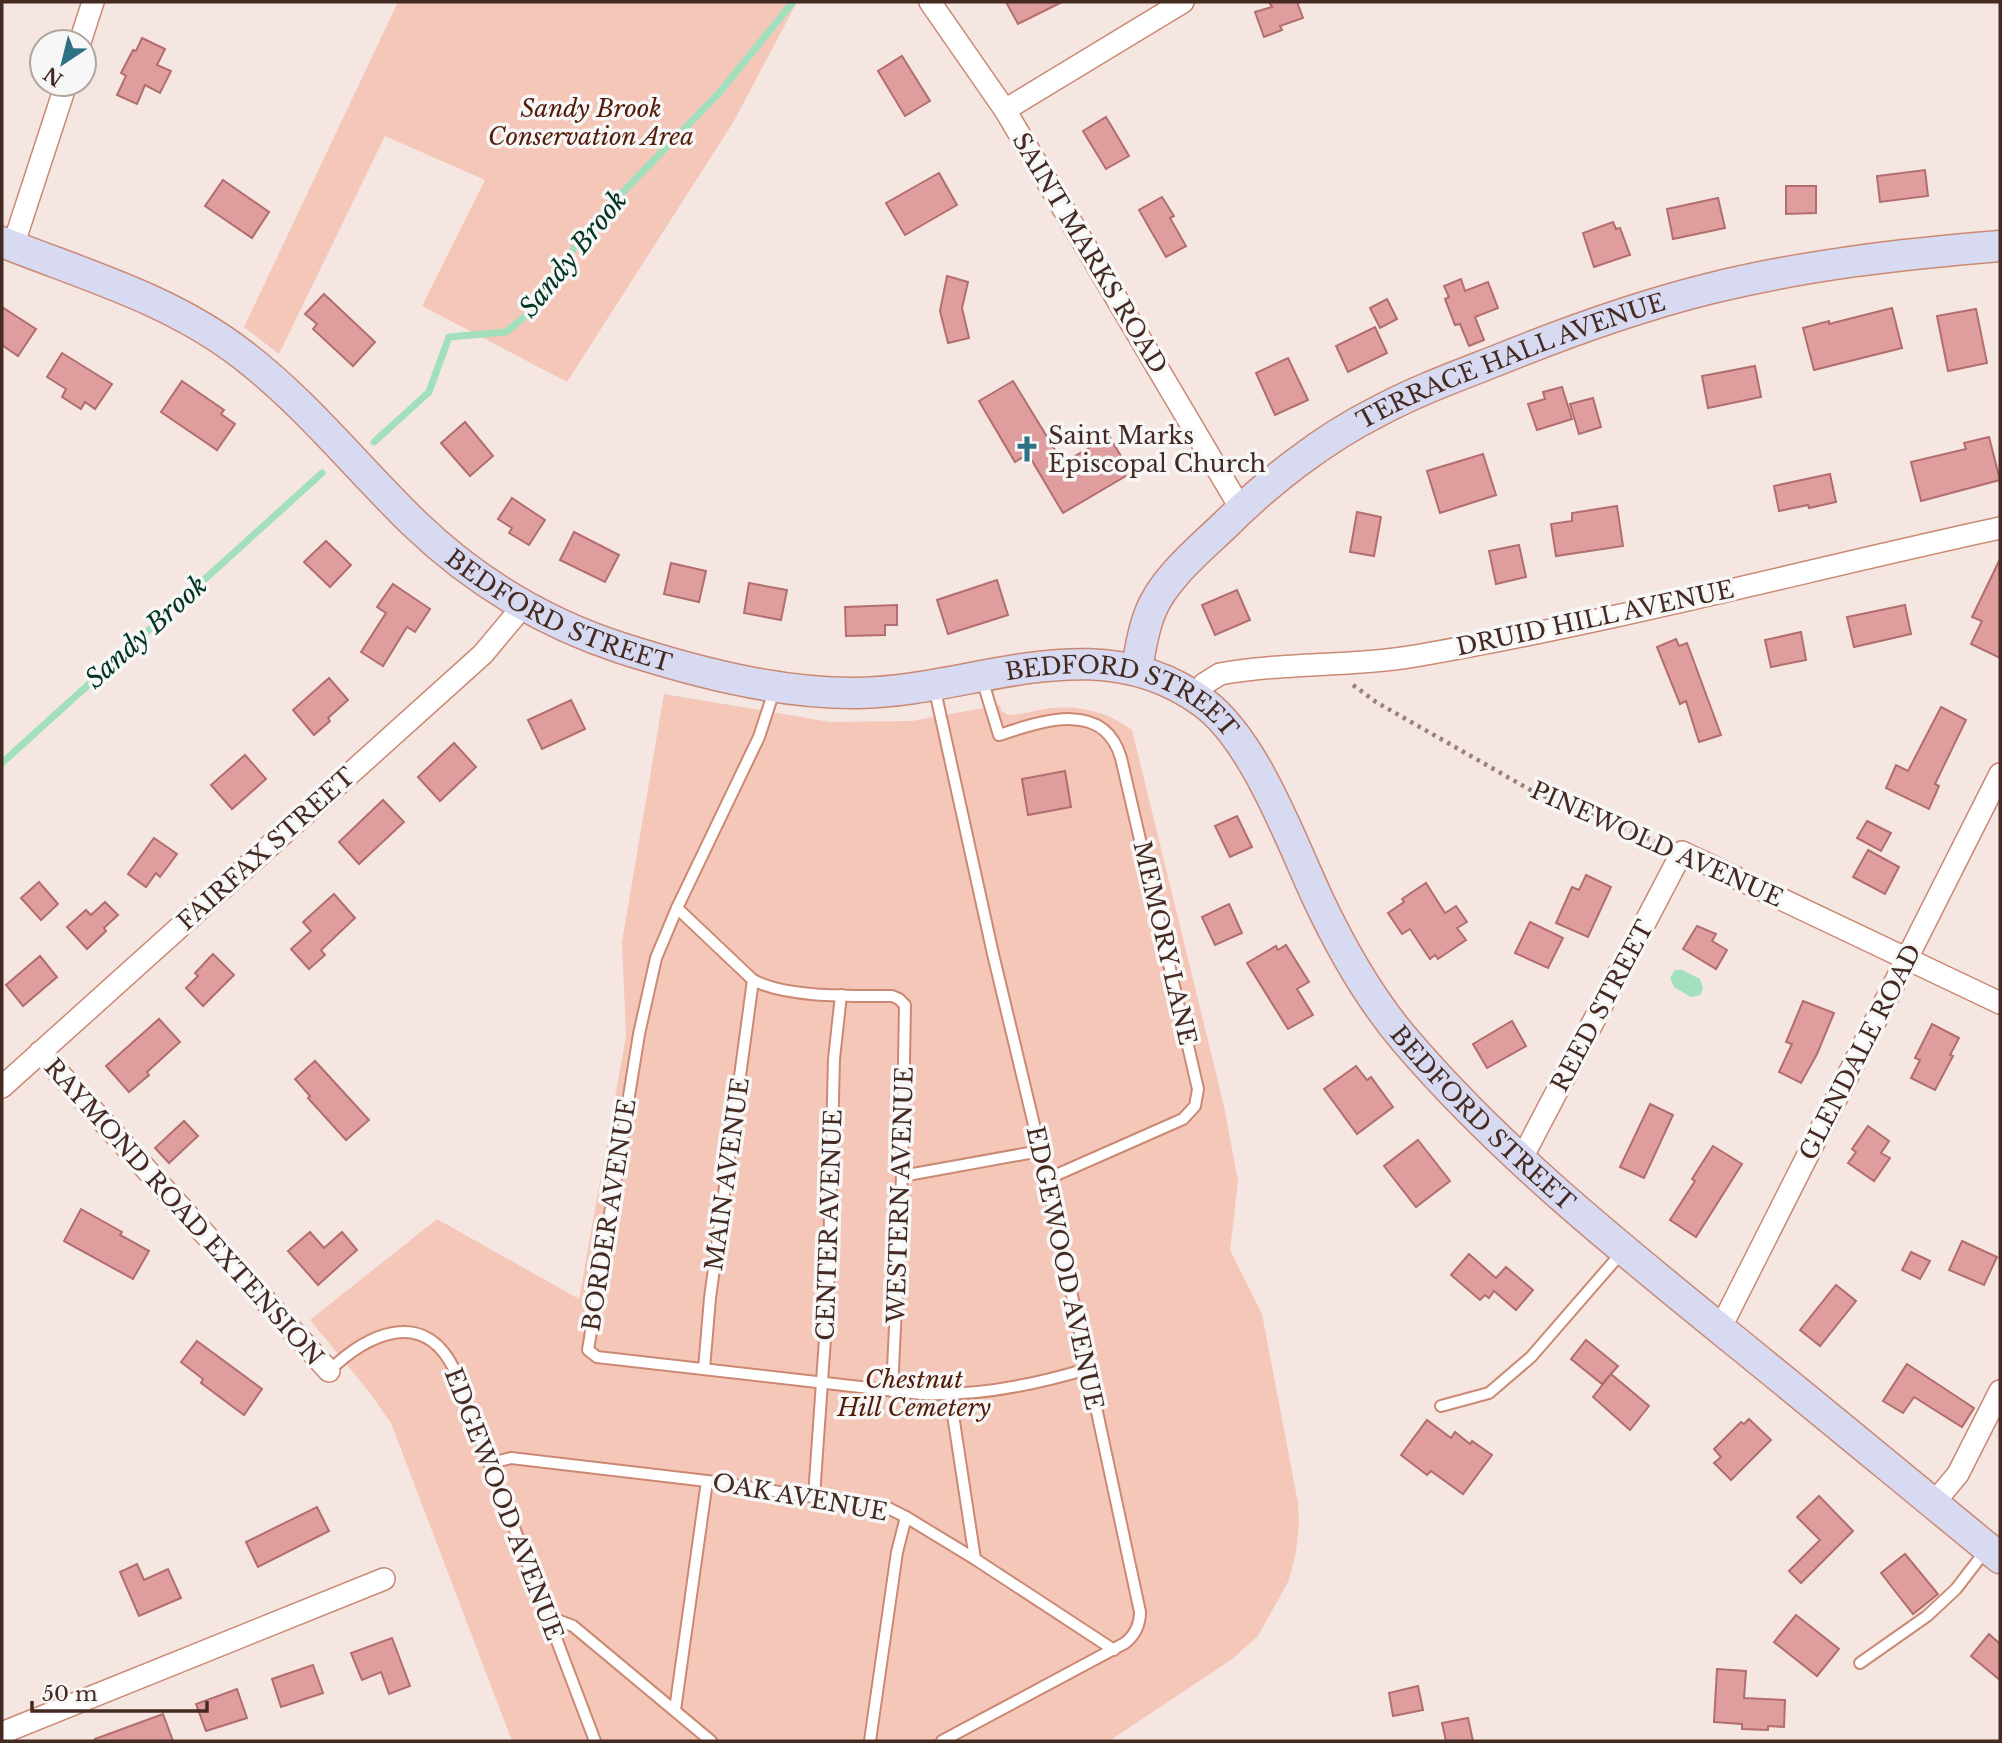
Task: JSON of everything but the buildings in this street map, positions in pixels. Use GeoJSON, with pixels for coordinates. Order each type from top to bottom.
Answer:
{"type":"FeatureCollection","features":[{"type":"Feature","properties":{"kind":"main road","name":"BEDFORD STREET"},"geometry":{"type":"LineString","coordinates":[[8,244],[158,302],[207,328],[280,385],[418,527],[474,573],[559,624],[619,647],[696,669],[775,686],[815,691],[858,693],[934,686],[1056,664],[1085,663],[1137,669],[1173,683],[1194,696],[1220,716],[1241,744],[1263,783],[1337,936],[1366,985],[1400,1034],[1459,1100],[1584,1218],[1994,1553]]}},
{"type":"Feature","properties":{"kind":"main road","name":"TERRACE HALL AVENUE"},"geometry":{"type":"LineString","coordinates":[[1137,669],[1146,623],[1158,597],[1183,566],[1270,483],[1305,457],[1376,412],[1557,336],[1709,289],[1842,262],[2000,246]]}},
{"type":"Feature","properties":{"kind":"street"},"geometry":{"type":"LineString","coordinates":[[85,28],[93,2]]}},
{"type":"Feature","properties":{"kind":"street","name":"SAINT MARKS ROAD"},"geometry":{"type":"LineString","coordinates":[[930,2],[1005,110],[1241,509]]}},
{"type":"Feature","properties":{"kind":"street"},"geometry":{"type":"LineString","coordinates":[[1005,110],[1183,2]]}},
{"type":"Feature","properties":{"kind":"street"},"geometry":{"type":"LineString","coordinates":[[8,244],[61,98]]}},
{"type":"Feature","properties":{"kind":"street","name":"DRUID HILL AVENUE"},"geometry":{"type":"LineString","coordinates":[[1194,696],[1204,684],[1220,674],[1418,656],[1699,598],[1882,553],[2000,528]]}},
{"type":"Feature","properties":{"kind":"street","name":"FAIRFAX STREET"},"geometry":{"type":"LineString","coordinates":[[2,1087],[483,654],[524,605]]}},
{"type":"Feature","properties":{"kind":"street","name":"GLENDALE ROAD"},"geometry":{"type":"LineString","coordinates":[[1720,1329],[2000,774]]}},
{"type":"Feature","properties":{"kind":"street","name":"PINEWOLD AVENUE"},"geometry":{"type":"LineString","coordinates":[[1682,852],[2000,1003]]}},
{"type":"Feature","properties":{"kind":"street","name":"REED STREET"},"geometry":{"type":"LineString","coordinates":[[1521,1160],[1682,852]]}},
{"type":"Feature","properties":{"kind":"street","name":"RAYMOND ROAD EXTENSION"},"geometry":{"type":"LineString","coordinates":[[40,1052],[329,1371]]}},
{"type":"Feature","properties":{"kind":"street"},"geometry":{"type":"LineString","coordinates":[[1933,1504],[1958,1474],[2000,1391]]}},
{"type":"Feature","properties":{"kind":"street"},"geometry":{"type":"LineString","coordinates":[[2,1733],[384,1579]]}},
{"type":"Feature","properties":{"kind":"lane","name":"MEMORY LANE"},"geometry":{"type":"LineString","coordinates":[[981,676],[999,735],[1044,722],[1077,719],[1097,725],[1114,739],[1121,758],[1198,1089],[1195,1106],[1183,1119],[1047,1179]]}},
{"type":"Feature","properties":{"kind":"lane","name":"BORDER AVENUE"},"geometry":{"type":"LineString","coordinates":[[775,686],[760,737],[677,908],[656,958],[639,1034],[588,1350],[597,1357],[892,1391],[950,1395],[1058,1378],[1087,1369]]}},
{"type":"Feature","properties":{"kind":"lane","name":"EDGEWOOD AVENUE"},"geometry":{"type":"LineString","coordinates":[[934,686],[993,954],[1047,1179],[1140,1612],[1140,1621],[1133,1635],[1114,1650],[942,1741]]}},
{"type":"Feature","properties":{"kind":"lane"},"geometry":{"type":"LineString","coordinates":[[677,908],[753,979],[772,988],[841,996]]}},
{"type":"Feature","properties":{"kind":"lane","name":"MAIN AVENUE"},"geometry":{"type":"LineString","coordinates":[[704,1369],[710,1298],[753,979]]}},
{"type":"Feature","properties":{"kind":"lane","name":"WESTERN AVENUE"},"geometry":{"type":"LineString","coordinates":[[841,996],[892,996],[902,1001],[907,1011],[892,1391]]}},
{"type":"Feature","properties":{"kind":"lane","name":"CENTER AVENUE"},"geometry":{"type":"LineString","coordinates":[[814,1496],[828,1296],[834,1059],[841,996]]}},
{"type":"Feature","properties":{"kind":"lane"},"geometry":{"type":"LineString","coordinates":[[902,1176],[1040,1151]]}},
{"type":"Feature","properties":{"kind":"lane"},"geometry":{"type":"LineString","coordinates":[[1441,1406],[1489,1393],[1531,1357],[1623,1251]]}},
{"type":"Feature","properties":{"kind":"lane","name":"EDGEWOOD AVENUE"},"geometry":{"type":"LineString","coordinates":[[329,1371],[357,1347],[384,1335],[411,1332],[425,1337],[439,1347],[453,1367],[595,1741]]}},
{"type":"Feature","properties":{"kind":"lane"},"geometry":{"type":"LineString","coordinates":[[950,1395],[975,1559]]}},
{"type":"Feature","properties":{"kind":"lane","name":"OAK AVENUE"},"geometry":{"type":"LineString","coordinates":[[491,1463],[511,1458],[707,1481],[888,1508],[975,1559],[1114,1650]]}},
{"type":"Feature","properties":{"kind":"lane"},"geometry":{"type":"LineString","coordinates":[[675,1710],[707,1481]]}},
{"type":"Feature","properties":{"kind":"lane"},"geometry":{"type":"LineString","coordinates":[[870,1741],[897,1552],[906,1517]]}},
{"type":"Feature","properties":{"kind":"lane"},"geometry":{"type":"LineString","coordinates":[[1860,1663],[1927,1616],[1994,1553]]}},
{"type":"Feature","properties":{"kind":"lane"},"geometry":{"type":"LineString","coordinates":[[548,1617],[573,1626],[711,1741]]}},
{"type":"Feature","properties":{"kind":"path","name":"PINEWOLD AVENUE"},"geometry":{"type":"LineString","coordinates":[[1326,665],[1376,702],[1534,793],[1682,852]]}},
{"type":"Feature","properties":{"kind":"green space","name":"Sandy Brook Conservation Area"},"geometry":{"type":"Polygon","coordinates":[[[398,2],[797,2],[734,121],[567,382],[422,306],[485,180],[385,136],[279,354],[244,327],[398,2]]]}},
{"type":"Feature","properties":{"kind":"green space","name":"Chestnut Hill Cemetery"},"geometry":{"type":"Polygon","coordinates":[[[664,694],[830,722],[912,721],[1000,705],[1001,711],[1009,715],[1064,707],[1105,715],[1132,730],[1224,1106],[1238,1181],[1230,1250],[1262,1314],[1298,1503],[1299,1525],[1289,1580],[1258,1636],[1231,1660],[1109,1741],[512,1741],[391,1423],[310,1320],[437,1219],[579,1299],[626,1036],[622,942],[664,694]]]}},
{"type":"Feature","properties":{"kind":"shaded area"},"geometry":{"type":"Polygon","coordinates":[[[1675,970],[1682,970],[1700,979],[1703,989],[1700,995],[1691,997],[1674,987],[1670,978],[1675,970]]]}},
{"type":"Feature","properties":{"kind":"waterway","name":"Sandy Brook"},"geometry":{"type":"LineString","coordinates":[[374,442],[429,392],[449,337],[506,332],[538,306],[584,232],[719,93],[793,2]]}},
{"type":"Feature","properties":{"kind":"waterway","name":"Sandy Brook"},"geometry":{"type":"LineString","coordinates":[[2,763],[322,473]]}},
{"type":"Feature","properties":{"kind":"place","name":"Saint Marks Episcopal Church"},"geometry":{"type":"Point","coordinates":[1027,449]}}]}
